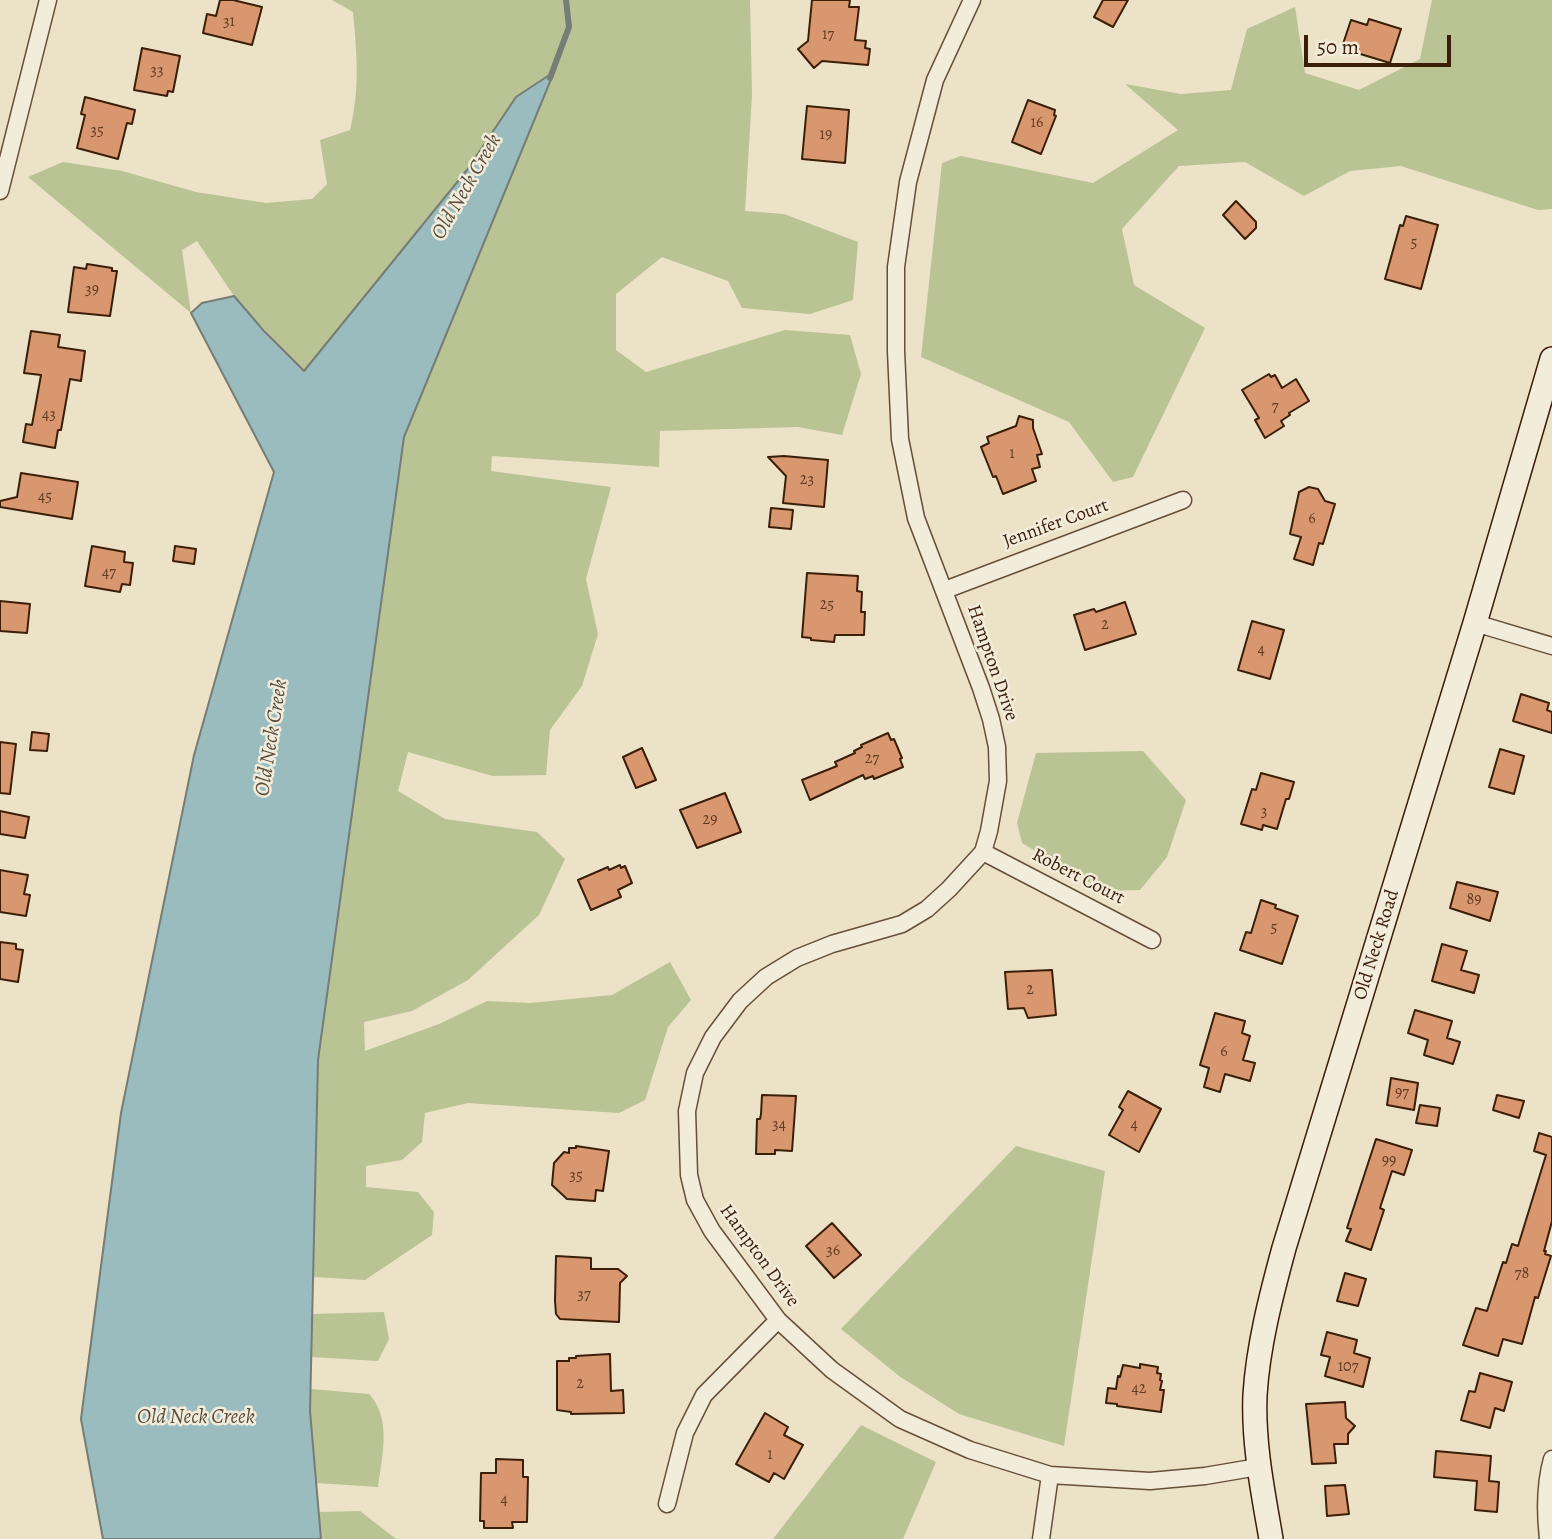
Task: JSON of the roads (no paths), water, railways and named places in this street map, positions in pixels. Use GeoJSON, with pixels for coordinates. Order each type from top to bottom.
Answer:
{"type":"FeatureCollection","features":[{"type":"Feature","properties":{"kind":"street"},"geometry":{"type":"LineString","coordinates":[[0,191],[48,0]]}},
{"type":"Feature","properties":{"kind":"street","name":"Hampton Drive"},"geometry":{"type":"LineString","coordinates":[[972,0],[935,80],[908,182],[896,267],[900,439],[916,518],[988,709],[997,747],[998,780],[983,852],[927,909],[902,924],[832,944],[797,958],[766,977],[740,1001],[719,1028],[695,1073],[687,1111],[686,1149],[689,1175],[695,1200],[712,1231],[778,1320],[832,1370],[900,1419],[971,1450],[1050,1475],[1150,1481],[1205,1476],[1258,1466]]}},
{"type":"Feature","properties":{"kind":"street","name":"Old Neck Road"},"geometry":{"type":"LineString","coordinates":[[1271,1539],[1258,1466],[1255,1398],[1271,1297],[1552,359]]}},
{"type":"Feature","properties":{"kind":"street","name":"Jennifer Court"},"geometry":{"type":"LineString","coordinates":[[945,590],[1183,500]]}},
{"type":"Feature","properties":{"kind":"street"},"geometry":{"type":"LineString","coordinates":[[1475,623],[1552,646]]}},
{"type":"Feature","properties":{"kind":"street","name":"Robert Court"},"geometry":{"type":"LineString","coordinates":[[983,852],[1152,940]]}},
{"type":"Feature","properties":{"kind":"street"},"geometry":{"type":"LineString","coordinates":[[667,1504],[685,1433],[704,1395],[778,1320]]}},
{"type":"Feature","properties":{"kind":"street"},"geometry":{"type":"LineString","coordinates":[[1548,1539],[1548,1475],[1552,1459]]}},
{"type":"Feature","properties":{"kind":"street"},"geometry":{"type":"LineString","coordinates":[[1041,1539],[1050,1475]]}},
{"type":"Feature","properties":{"kind":"water","name":"Old Neck Creek"},"geometry":{"type":"Polygon","coordinates":[[[554,72],[404,437],[318,1060],[310,1411],[321,1539],[103,1539],[81,1419],[121,1113],[194,755],[274,472],[191,313],[202,303],[234,296],[304,371],[467,170],[516,97],[554,72]]]}},
{"type":"Feature","properties":{"kind":"waterway","name":"Old Neck Creek"},"geometry":{"type":"LineString","coordinates":[[550,78],[569,27],[566,0]]}}]}
